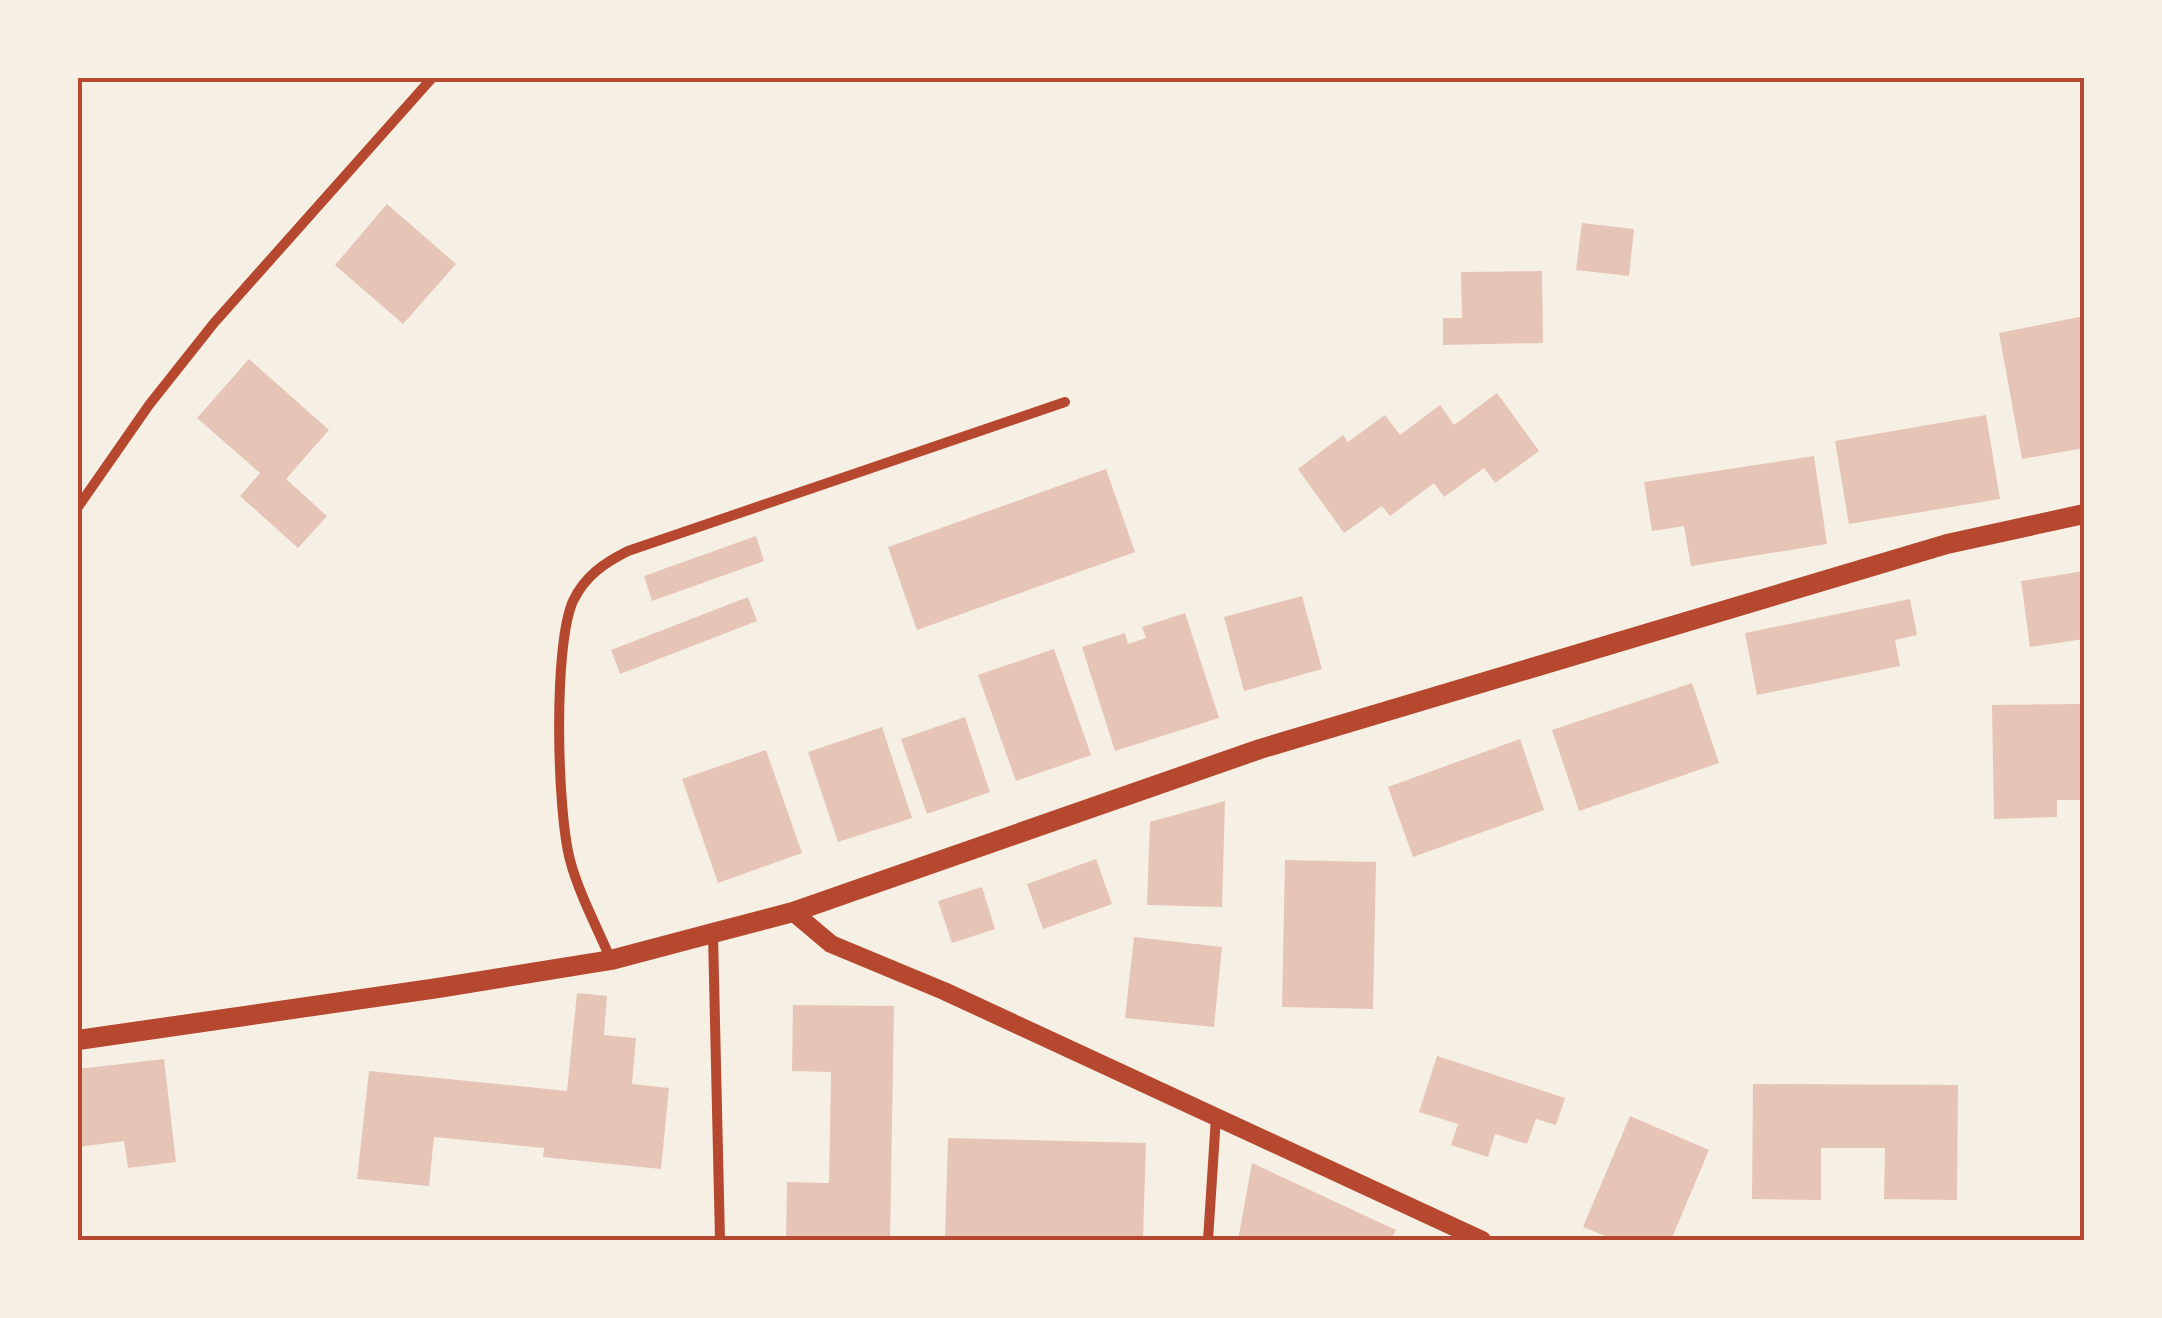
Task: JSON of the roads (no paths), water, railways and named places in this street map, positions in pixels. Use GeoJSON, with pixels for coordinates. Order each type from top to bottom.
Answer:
{"type":"FeatureCollection","features":[{"type":"Feature","properties":{"kind":"main road"},"geometry":{"type":"LineString","coordinates":[[78,1040],[611,960],[793,912],[1260,749],[1947,544],[2084,514]]}},
{"type":"Feature","properties":{"kind":"street"},"geometry":{"type":"LineString","coordinates":[[78,507],[149,405],[214,323],[432,78]]}},
{"type":"Feature","properties":{"kind":"street"},"geometry":{"type":"LineString","coordinates":[[611,960],[574,874],[561,808],[564,654],[571,605],[587,578],[628,551],[1065,402]]}},
{"type":"Feature","properties":{"kind":"street"},"geometry":{"type":"LineString","coordinates":[[793,912],[831,944],[944,991],[1482,1240]]}},
{"type":"Feature","properties":{"kind":"street"},"geometry":{"type":"LineString","coordinates":[[713,933],[720,1240]]}},
{"type":"Feature","properties":{"kind":"street"},"geometry":{"type":"LineString","coordinates":[[1208,1240],[1216,1117]]}}]}
